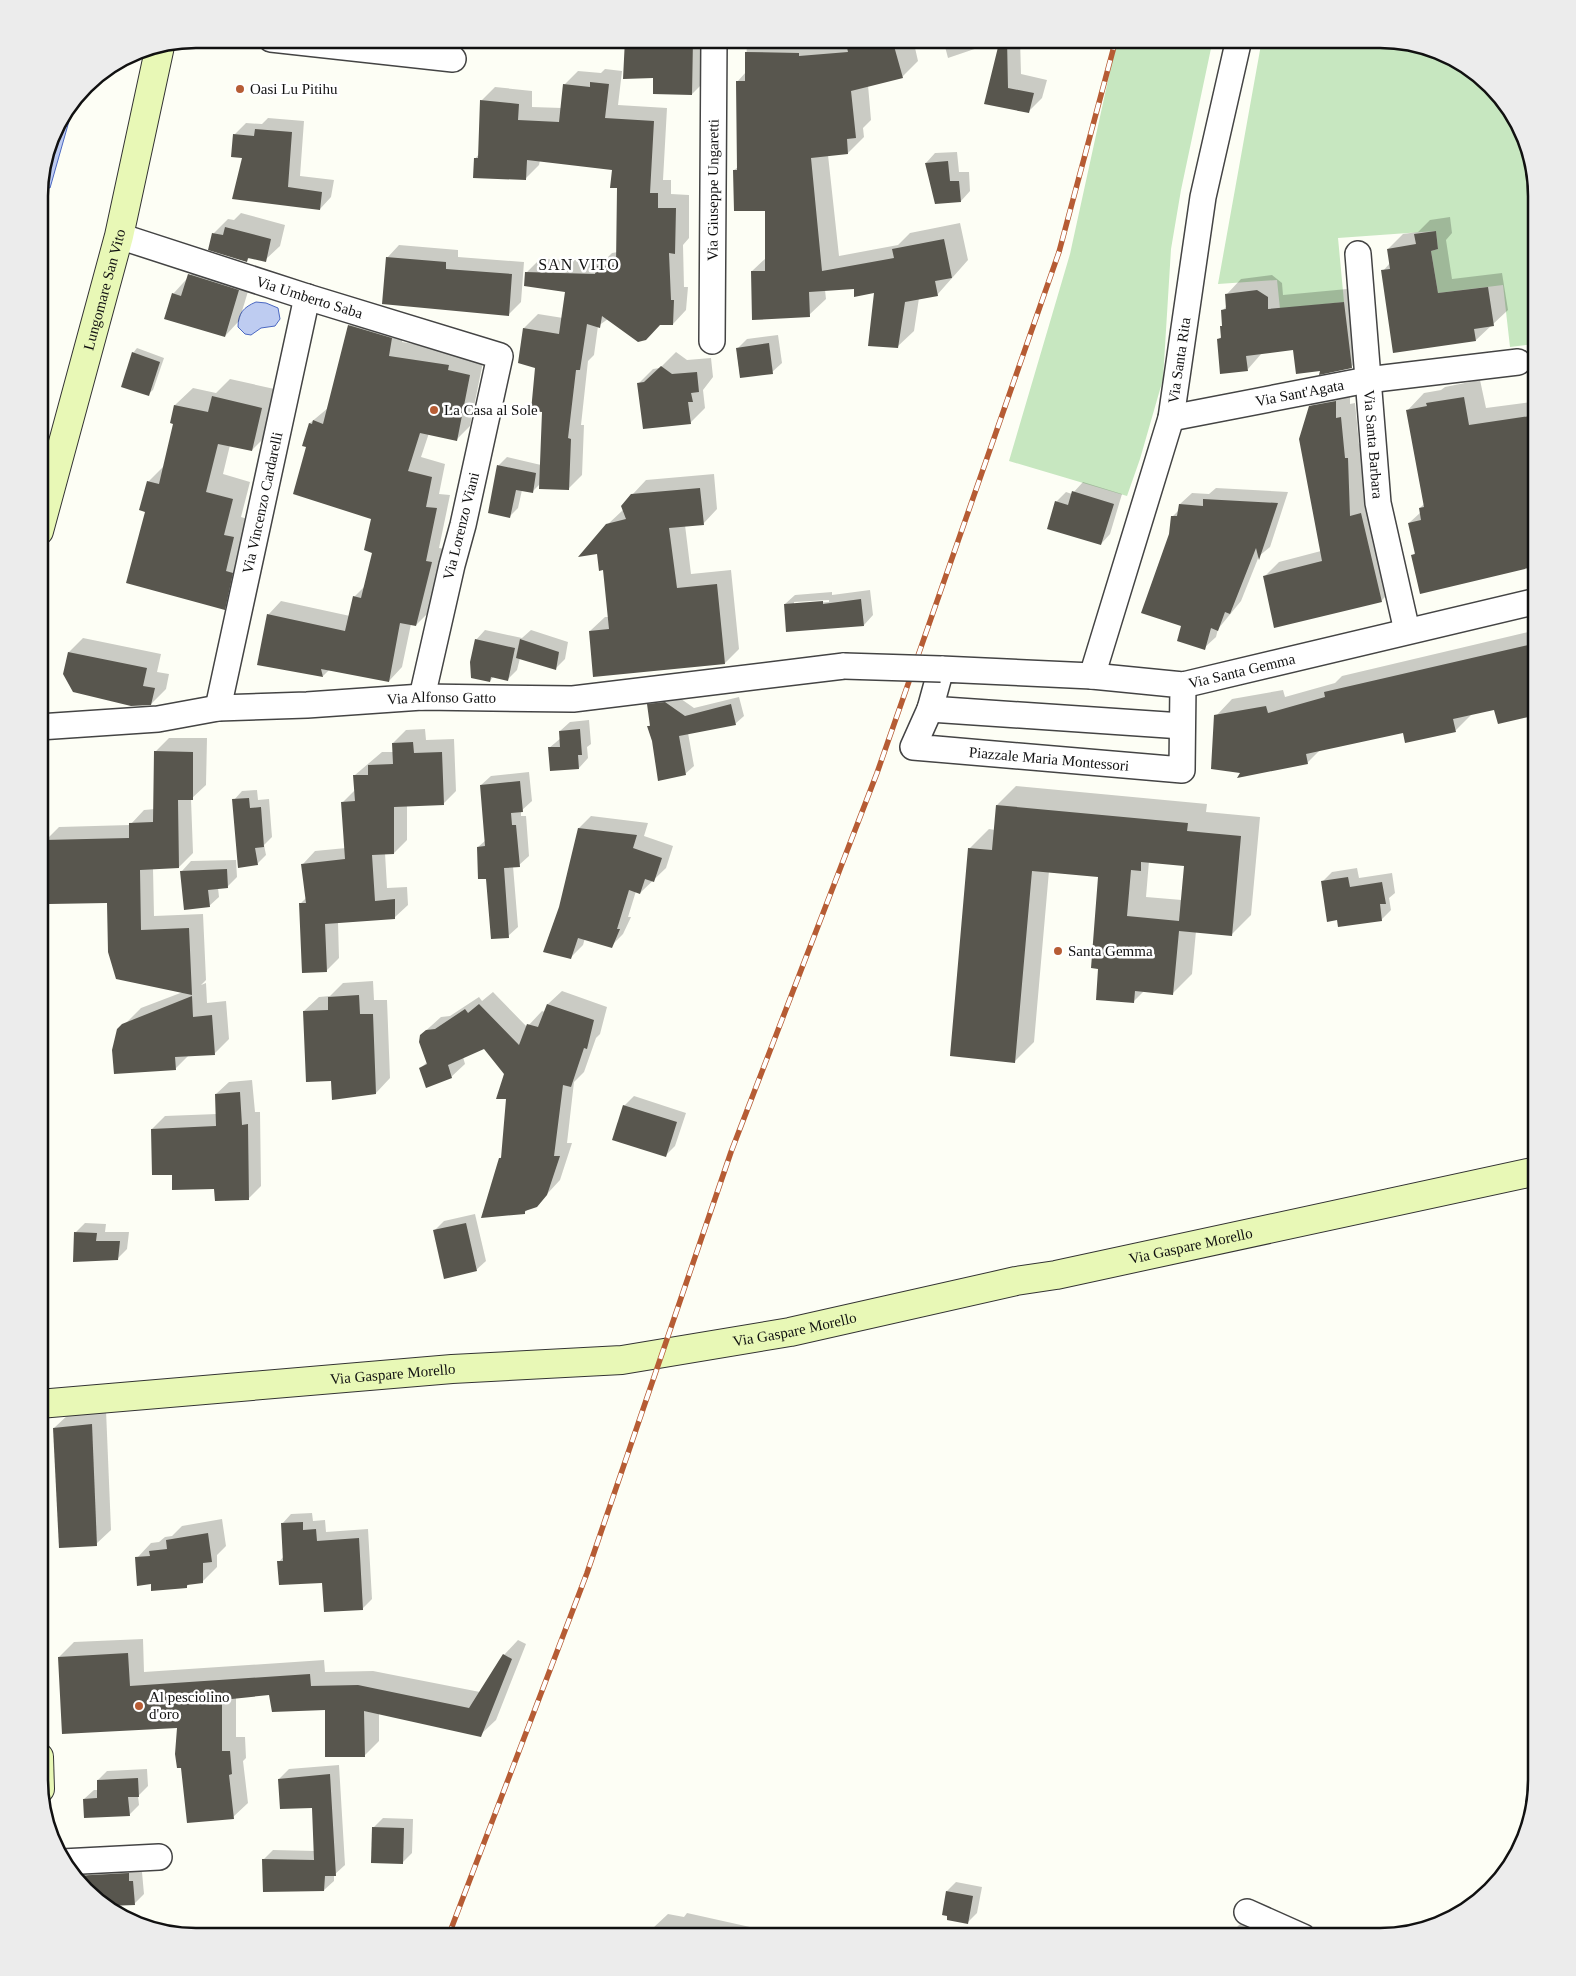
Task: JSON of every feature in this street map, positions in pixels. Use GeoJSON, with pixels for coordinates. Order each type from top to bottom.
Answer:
{"type":"FeatureCollection","features":[{"type":"Feature","properties":{"kind":"street"},"geometry":{"type":"LineString","coordinates":[[353,48],[453,59]]}},
{"type":"Feature","properties":{"kind":"street","name":"Via Giuseppe Ungaretti"},"geometry":{"type":"LineString","coordinates":[[712,342],[714,48]]}},
{"type":"Feature","properties":{"kind":"street","name":"Via Santa Rita"},"geometry":{"type":"LineString","coordinates":[[1092,676],[1170,418],[1203,197],[1236,48]]}},
{"type":"Feature","properties":{"kind":"street","name":"Lungomare San Vito"},"geometry":{"type":"LineString","coordinates":[[48,498],[119,236],[159,53]]}},
{"type":"Feature","properties":{"kind":"street","name":"Via Umberto Saba"},"geometry":{"type":"LineString","coordinates":[[119,236],[307,298],[500,356]]}},
{"type":"Feature","properties":{"kind":"street","name":"Via Santa Barbara"},"geometry":{"type":"LineString","coordinates":[[1358,254],[1378,502],[1407,631]]}},
{"type":"Feature","properties":{"kind":"street","name":"Via Vincenzo Cardarelli"},"geometry":{"type":"LineString","coordinates":[[218,708],[307,298]]}},
{"type":"Feature","properties":{"kind":"street","name":"Via Lorenzo Viani"},"geometry":{"type":"LineString","coordinates":[[422,697],[463,525],[500,356]]}},
{"type":"Feature","properties":{"kind":"street","name":"Via Sant'Agata"},"geometry":{"type":"LineString","coordinates":[[1170,418],[1367,380],[1518,362]]}},
{"type":"Feature","properties":{"kind":"street","name":"Via Santa Gemma"},"geometry":{"type":"LineString","coordinates":[[941,669],[1092,676],[1183,685],[1528,603]]}},
{"type":"Feature","properties":{"kind":"street","name":"Via Alfonso Gatto"},"geometry":{"type":"LineString","coordinates":[[48,726],[158,719],[218,708],[307,706],[422,697],[574,699],[844,666],[941,669]]}},
{"type":"Feature","properties":{"kind":"street","name":"Piazzale Maria Montessori"},"geometry":{"type":"LineString","coordinates":[[941,669],[930,709],[913,747],[1182,770],[1183,685]]}},
{"type":"Feature","properties":{"kind":"street"},"geometry":{"type":"LineString","coordinates":[[930,709],[1182,726]]}},
{"type":"Feature","properties":{"kind":"street","name":"Via Gaspare Morello"},"geometry":{"type":"LineString","coordinates":[[48,1403],[452,1369],[622,1360],[790,1332],[1016,1281],[1084,1269],[1528,1173]]}},
{"type":"Feature","properties":{"kind":"street"},"geometry":{"type":"LineString","coordinates":[[71,1862],[158,1857]]}},
{"type":"Feature","properties":{"kind":"street"},"geometry":{"type":"LineString","coordinates":[[1247,1912],[1283,1928]]}},
{"type":"Feature","properties":{"kind":"green space"},"geometry":{"type":"Polygon","coordinates":[[[1115,48],[1211,48],[1181,190],[1171,249],[1163,379],[1140,459],[1127,496],[1009,461],[1070,254],[1115,48]]]}},
{"type":"Feature","properties":{"kind":"green space"},"geometry":{"type":"Polygon","coordinates":[[[1260,48],[1390,48],[1428,55],[1463,72],[1492,98],[1504,113],[1517,139],[1527,176],[1528,345],[1510,347],[1503,285],[1438,293],[1431,251],[1438,249],[1436,231],[1338,238],[1344,302],[1280,309],[1277,280],[1218,284],[1260,48]]]}},
{"type":"Feature","properties":{"kind":"water"},"geometry":{"type":"Polygon","coordinates":[[[71,116],[50,188],[48,186],[53,157],[59,139],[71,116]]]}},
{"type":"Feature","properties":{"kind":"water"},"geometry":{"type":"Polygon","coordinates":[[[256,302],[266,303],[278,308],[280,319],[275,326],[261,328],[251,335],[245,334],[238,327],[239,318],[245,308],[256,302]]]}},
{"type":"Feature","properties":{"kind":"building"},"geometry":{"type":"Polygon","coordinates":[[[625,48],[693,48],[692,95],[653,94],[653,78],[623,79],[625,48]]]}},
{"type":"Feature","properties":{"kind":"building"},"geometry":{"type":"Polygon","coordinates":[[[847,48],[895,48],[903,78],[851,91],[856,138],[847,139],[848,154],[811,158],[822,271],[894,258],[892,249],[944,239],[952,278],[935,281],[938,296],[905,302],[898,348],[868,346],[874,293],[854,297],[854,289],[809,292],[810,317],[752,320],[751,271],[765,271],[765,211],[734,211],[733,170],[737,170],[736,81],[745,81],[745,52],[799,53],[799,56],[848,52],[847,48]]]}},
{"type":"Feature","properties":{"kind":"building"},"geometry":{"type":"Polygon","coordinates":[[[998,48],[1007,48],[1008,88],[1034,93],[1029,113],[984,104],[998,48]]]}},
{"type":"Feature","properties":{"kind":"building"},"geometry":{"type":"Polygon","coordinates":[[[590,82],[609,84],[605,118],[654,121],[650,193],[658,193],[658,208],[676,208],[675,254],[669,253],[671,300],[674,300],[673,325],[660,325],[646,340],[638,342],[602,316],[600,328],[587,324],[580,370],[576,370],[568,438],[571,439],[569,490],[539,489],[542,412],[531,411],[535,368],[518,363],[523,328],[559,334],[565,292],[524,286],[525,272],[595,274],[597,266],[616,265],[617,188],[610,188],[612,170],[527,160],[526,180],[473,178],[474,158],[478,158],[480,100],[519,104],[518,120],[559,122],[563,84],[590,87],[590,82]]]}},
{"type":"Feature","properties":{"kind":"building"},"geometry":{"type":"Polygon","coordinates":[[[255,129],[292,132],[288,187],[322,192],[320,210],[232,199],[242,158],[231,157],[233,134],[254,136],[255,129]]]}},
{"type":"Feature","properties":{"kind":"building"},"geometry":{"type":"Polygon","coordinates":[[[948,161],[950,181],[959,181],[961,202],[935,204],[925,163],[948,161]]]}},
{"type":"Feature","properties":{"kind":"building"},"geometry":{"type":"Polygon","coordinates":[[[225,227],[271,239],[266,262],[248,258],[247,262],[208,250],[212,233],[223,235],[225,227]]]}},
{"type":"Feature","properties":{"kind":"building"},"geometry":{"type":"Polygon","coordinates":[[[1436,231],[1438,249],[1431,251],[1438,293],[1488,287],[1494,326],[1474,329],[1476,341],[1393,353],[1381,270],[1390,269],[1387,249],[1416,244],[1414,234],[1436,231]]]}},
{"type":"Feature","properties":{"kind":"building"},"geometry":{"type":"Polygon","coordinates":[[[386,257],[446,262],[446,269],[512,274],[509,316],[382,304],[386,257]]]}},
{"type":"Feature","properties":{"kind":"building"},"geometry":{"type":"Polygon","coordinates":[[[188,274],[239,290],[225,337],[164,319],[172,293],[181,296],[188,274]]]}},
{"type":"Feature","properties":{"kind":"building"},"geometry":{"type":"Polygon","coordinates":[[[1257,290],[1268,297],[1268,309],[1344,302],[1352,368],[1319,375],[1320,371],[1296,374],[1293,350],[1246,356],[1248,371],[1220,374],[1217,339],[1221,338],[1221,310],[1226,309],[1225,294],[1257,290]]]}},
{"type":"Feature","properties":{"kind":"building"},"geometry":{"type":"Polygon","coordinates":[[[348,325],[392,338],[389,356],[449,365],[448,370],[470,375],[457,441],[420,433],[408,471],[432,477],[426,507],[437,508],[426,561],[432,562],[416,626],[400,623],[389,682],[321,669],[323,677],[257,665],[267,614],[345,631],[353,596],[361,598],[372,553],[364,550],[371,519],[293,494],[306,447],[302,446],[309,423],[312,424],[313,420],[323,424],[348,325]]]}},
{"type":"Feature","properties":{"kind":"building"},"geometry":{"type":"Polygon","coordinates":[[[769,343],[773,374],[740,378],[736,348],[769,343]]]}},
{"type":"Feature","properties":{"kind":"building"},"geometry":{"type":"Polygon","coordinates":[[[132,352],[160,362],[149,396],[121,387],[132,352]]]}},
{"type":"Feature","properties":{"kind":"building"},"geometry":{"type":"Polygon","coordinates":[[[661,366],[672,374],[697,372],[699,392],[691,393],[693,402],[688,402],[691,424],[643,429],[637,383],[644,382],[661,366]]]}},
{"type":"Feature","properties":{"kind":"building"},"geometry":{"type":"Polygon","coordinates":[[[212,396],[262,408],[252,451],[218,444],[206,492],[233,499],[224,535],[234,537],[226,571],[233,573],[225,610],[126,583],[145,512],[139,510],[147,481],[159,484],[173,424],[170,423],[174,405],[208,412],[212,396]]]}},
{"type":"Feature","properties":{"kind":"building"},"geometry":{"type":"Polygon","coordinates":[[[1464,397],[1469,425],[1528,416],[1528,568],[1420,594],[1411,555],[1415,554],[1408,523],[1421,520],[1419,508],[1424,507],[1406,410],[1427,406],[1426,403],[1464,397]]]}},
{"type":"Feature","properties":{"kind":"building"},"geometry":{"type":"Polygon","coordinates":[[[1336,401],[1336,418],[1341,417],[1345,458],[1348,458],[1350,516],[1361,513],[1382,602],[1274,628],[1263,576],[1322,561],[1299,439],[1309,406],[1336,401]]]}},
{"type":"Feature","properties":{"kind":"building"},"geometry":{"type":"Polygon","coordinates":[[[497,465],[536,473],[533,493],[516,490],[510,518],[488,513],[497,465]]]}},
{"type":"Feature","properties":{"kind":"building"},"geometry":{"type":"Polygon","coordinates":[[[700,488],[704,525],[669,528],[677,588],[717,584],[725,664],[593,677],[589,631],[609,629],[603,570],[599,571],[597,554],[578,557],[606,524],[626,519],[621,506],[631,494],[700,488]]]}},
{"type":"Feature","properties":{"kind":"building"},"geometry":{"type":"Polygon","coordinates":[[[1072,491],[1114,504],[1101,545],[1047,529],[1055,501],[1068,505],[1072,491]]]}},
{"type":"Feature","properties":{"kind":"building"},"geometry":{"type":"Polygon","coordinates":[[[1203,499],[1278,503],[1259,560],[1256,548],[1230,614],[1225,612],[1218,631],[1211,628],[1205,650],[1177,641],[1181,626],[1141,613],[1169,534],[1171,516],[1177,516],[1179,504],[1203,506],[1203,499]]]}},
{"type":"Feature","properties":{"kind":"building"},"geometry":{"type":"Polygon","coordinates":[[[861,599],[864,626],[786,632],[784,604],[823,601],[823,604],[861,599]]]}},
{"type":"Feature","properties":{"kind":"building"},"geometry":{"type":"Polygon","coordinates":[[[475,639],[515,648],[508,681],[491,677],[490,682],[471,678],[470,662],[475,639]]]}},
{"type":"Feature","properties":{"kind":"building"},"geometry":{"type":"Polygon","coordinates":[[[520,639],[559,652],[556,670],[516,658],[520,639]]]}},
{"type":"Feature","properties":{"kind":"building"},"geometry":{"type":"Polygon","coordinates":[[[1528,645],[1528,717],[1498,724],[1494,710],[1453,719],[1456,732],[1405,743],[1403,733],[1306,754],[1308,764],[1237,778],[1240,773],[1211,769],[1214,715],[1266,706],[1268,713],[1325,697],[1324,692],[1528,645]]]}},
{"type":"Feature","properties":{"kind":"building"},"geometry":{"type":"Polygon","coordinates":[[[68,652],[147,668],[143,686],[155,688],[151,705],[131,706],[73,692],[63,674],[68,652]]]}},
{"type":"Feature","properties":{"kind":"building"},"geometry":{"type":"Polygon","coordinates":[[[665,702],[685,716],[731,704],[736,725],[679,736],[686,775],[658,781],[652,741],[647,726],[650,726],[647,704],[665,702]]]}},
{"type":"Feature","properties":{"kind":"building"},"geometry":{"type":"Polygon","coordinates":[[[580,729],[582,755],[578,755],[579,769],[550,771],[548,747],[560,747],[559,731],[580,729]]]}},
{"type":"Feature","properties":{"kind":"building"},"geometry":{"type":"Polygon","coordinates":[[[413,742],[414,753],[442,752],[444,805],[394,807],[394,854],[372,855],[375,901],[395,899],[395,919],[325,924],[327,972],[302,973],[299,903],[306,903],[301,864],[345,859],[341,802],[355,801],[353,775],[368,775],[368,765],[393,764],[392,743],[413,742]]]}},
{"type":"Feature","properties":{"kind":"building"},"geometry":{"type":"Polygon","coordinates":[[[154,751],[193,752],[193,800],[178,800],[179,868],[140,870],[141,930],[189,928],[192,995],[116,979],[108,952],[107,903],[49,904],[48,840],[129,838],[129,823],[153,822],[154,751]]]}},
{"type":"Feature","properties":{"kind":"building"},"geometry":{"type":"Polygon","coordinates":[[[520,781],[523,812],[511,813],[512,825],[516,825],[520,867],[504,868],[509,938],[491,939],[486,879],[478,879],[477,847],[485,846],[480,785],[520,781]]]}},
{"type":"Feature","properties":{"kind":"building"},"geometry":{"type":"Polygon","coordinates":[[[249,798],[250,808],[261,807],[264,847],[255,848],[258,865],[238,868],[232,799],[249,798]]]}},
{"type":"Feature","properties":{"kind":"building"},"geometry":{"type":"Polygon","coordinates":[[[996,805],[1188,823],[1187,831],[1241,836],[1232,936],[1179,931],[1173,995],[1135,991],[1134,1003],[1096,1000],[1098,969],[1091,968],[1098,877],[1032,871],[1015,1063],[950,1056],[968,848],[992,850],[996,805]],[[1141,862],[1141,871],[1131,870],[1127,916],[1179,921],[1184,866],[1141,862]]]}},
{"type":"Feature","properties":{"kind":"building"},"geometry":{"type":"Polygon","coordinates":[[[578,828],[637,835],[633,848],[662,858],[654,882],[645,879],[640,894],[629,890],[617,929],[620,929],[612,948],[578,938],[571,959],[543,952],[559,907],[578,828]]]}},
{"type":"Feature","properties":{"kind":"building"},"geometry":{"type":"Polygon","coordinates":[[[227,869],[228,888],[208,890],[210,907],[184,910],[180,871],[227,869]]]}},
{"type":"Feature","properties":{"kind":"building"},"geometry":{"type":"Polygon","coordinates":[[[1348,877],[1350,887],[1382,882],[1386,904],[1380,904],[1382,921],[1338,927],[1337,920],[1327,922],[1321,881],[1348,877]]]}},
{"type":"Feature","properties":{"kind":"building"},"geometry":{"type":"Polygon","coordinates":[[[359,995],[360,1014],[373,1014],[376,1094],[332,1100],[331,1081],[306,1082],[303,1011],[328,1010],[328,997],[359,995]]]}},
{"type":"Feature","properties":{"kind":"building"},"geometry":{"type":"Polygon","coordinates":[[[192,996],[193,1017],[212,1015],[215,1055],[175,1057],[176,1070],[114,1074],[112,1050],[117,1029],[122,1024],[192,996]]]}},
{"type":"Feature","properties":{"kind":"building"},"geometry":{"type":"Polygon","coordinates":[[[479,1004],[519,1045],[527,1024],[538,1027],[547,1004],[594,1020],[587,1049],[584,1048],[571,1087],[563,1085],[554,1156],[560,1156],[547,1195],[537,1207],[525,1211],[525,1214],[481,1218],[499,1158],[501,1158],[506,1099],[496,1099],[504,1074],[484,1049],[448,1065],[452,1078],[426,1088],[419,1068],[427,1064],[419,1042],[420,1035],[426,1030],[435,1029],[465,1009],[468,1013],[479,1004]]]}},
{"type":"Feature","properties":{"kind":"building"},"geometry":{"type":"Polygon","coordinates":[[[240,1092],[242,1125],[248,1124],[249,1200],[215,1201],[214,1189],[172,1190],[172,1175],[152,1175],[151,1129],[216,1126],[215,1094],[240,1092]]]}},
{"type":"Feature","properties":{"kind":"building"},"geometry":{"type":"Polygon","coordinates":[[[623,1105],[677,1122],[666,1157],[612,1140],[623,1105]]]}},
{"type":"Feature","properties":{"kind":"building"},"geometry":{"type":"Polygon","coordinates":[[[466,1223],[477,1271],[444,1279],[433,1230],[466,1223]]]}},
{"type":"Feature","properties":{"kind":"building"},"geometry":{"type":"Polygon","coordinates":[[[74,1232],[97,1233],[96,1241],[120,1241],[118,1260],[73,1262],[74,1232]]]}},
{"type":"Feature","properties":{"kind":"building"},"geometry":{"type":"Polygon","coordinates":[[[92,1424],[97,1546],[59,1548],[53,1428],[92,1424]]]}},
{"type":"Feature","properties":{"kind":"building"},"geometry":{"type":"Polygon","coordinates":[[[303,1522],[303,1530],[316,1529],[317,1541],[359,1538],[363,1610],[324,1612],[322,1583],[279,1585],[277,1561],[283,1561],[281,1523],[303,1522]]]}},
{"type":"Feature","properties":{"kind":"building"},"geometry":{"type":"Polygon","coordinates":[[[208,1533],[212,1562],[203,1563],[203,1583],[187,1585],[187,1588],[151,1591],[151,1584],[137,1586],[135,1557],[150,1556],[149,1551],[167,1549],[166,1540],[208,1533]]]}},
{"type":"Feature","properties":{"kind":"building"},"geometry":{"type":"Polygon","coordinates":[[[128,1653],[130,1686],[310,1674],[311,1686],[358,1685],[469,1708],[503,1654],[512,1659],[481,1737],[364,1711],[365,1757],[325,1757],[325,1710],[272,1712],[269,1695],[222,1700],[222,1751],[230,1751],[232,1774],[229,1775],[234,1819],[187,1823],[181,1768],[177,1768],[175,1754],[177,1728],[62,1734],[58,1657],[128,1653]]]}},
{"type":"Feature","properties":{"kind":"building"},"geometry":{"type":"Polygon","coordinates":[[[330,1774],[336,1876],[325,1876],[324,1891],[263,1892],[262,1859],[314,1860],[312,1808],[280,1809],[278,1779],[330,1774]]]}},
{"type":"Feature","properties":{"kind":"building"},"geometry":{"type":"Polygon","coordinates":[[[138,1778],[139,1797],[128,1797],[130,1816],[84,1818],[83,1799],[97,1798],[97,1780],[138,1778]]]}},
{"type":"Feature","properties":{"kind":"building"},"geometry":{"type":"Polygon","coordinates":[[[372,1827],[404,1828],[403,1864],[371,1863],[372,1827]]]}},
{"type":"Feature","properties":{"kind":"building"},"geometry":{"type":"Polygon","coordinates":[[[129,1873],[129,1881],[133,1881],[135,1905],[116,1906],[113,1904],[82,1876],[129,1873]]]}},
{"type":"Feature","properties":{"kind":"building"},"geometry":{"type":"Polygon","coordinates":[[[946,1891],[973,1896],[968,1924],[947,1920],[947,1916],[942,1915],[946,1891]]]}},
{"type":"Feature","properties":{"kind":"railway"},"geometry":{"type":"LineString","coordinates":[[451,1928],[587,1573],[731,1152],[877,773],[1059,252],[1114,48]]}},
{"type":"Feature","properties":{"kind":"place","name":"Oasi Lu Pitihu"},"geometry":{"type":"Point","coordinates":[240,89]}},
{"type":"Feature","properties":{"kind":"place","name":"La Casa al Sole"},"geometry":{"type":"Point","coordinates":[434,410]}},
{"type":"Feature","properties":{"kind":"place","name":"Santa Gemma"},"geometry":{"type":"Point","coordinates":[1058,951]}},
{"type":"Feature","properties":{"kind":"place","name":"Al pesciolino d'oro"},"geometry":{"type":"Point","coordinates":[139,1706]}},
{"type":"Feature","properties":{"kind":"district","name":"SAN VITO"},"geometry":{"type":"Point","coordinates":[579,264]}}]}
